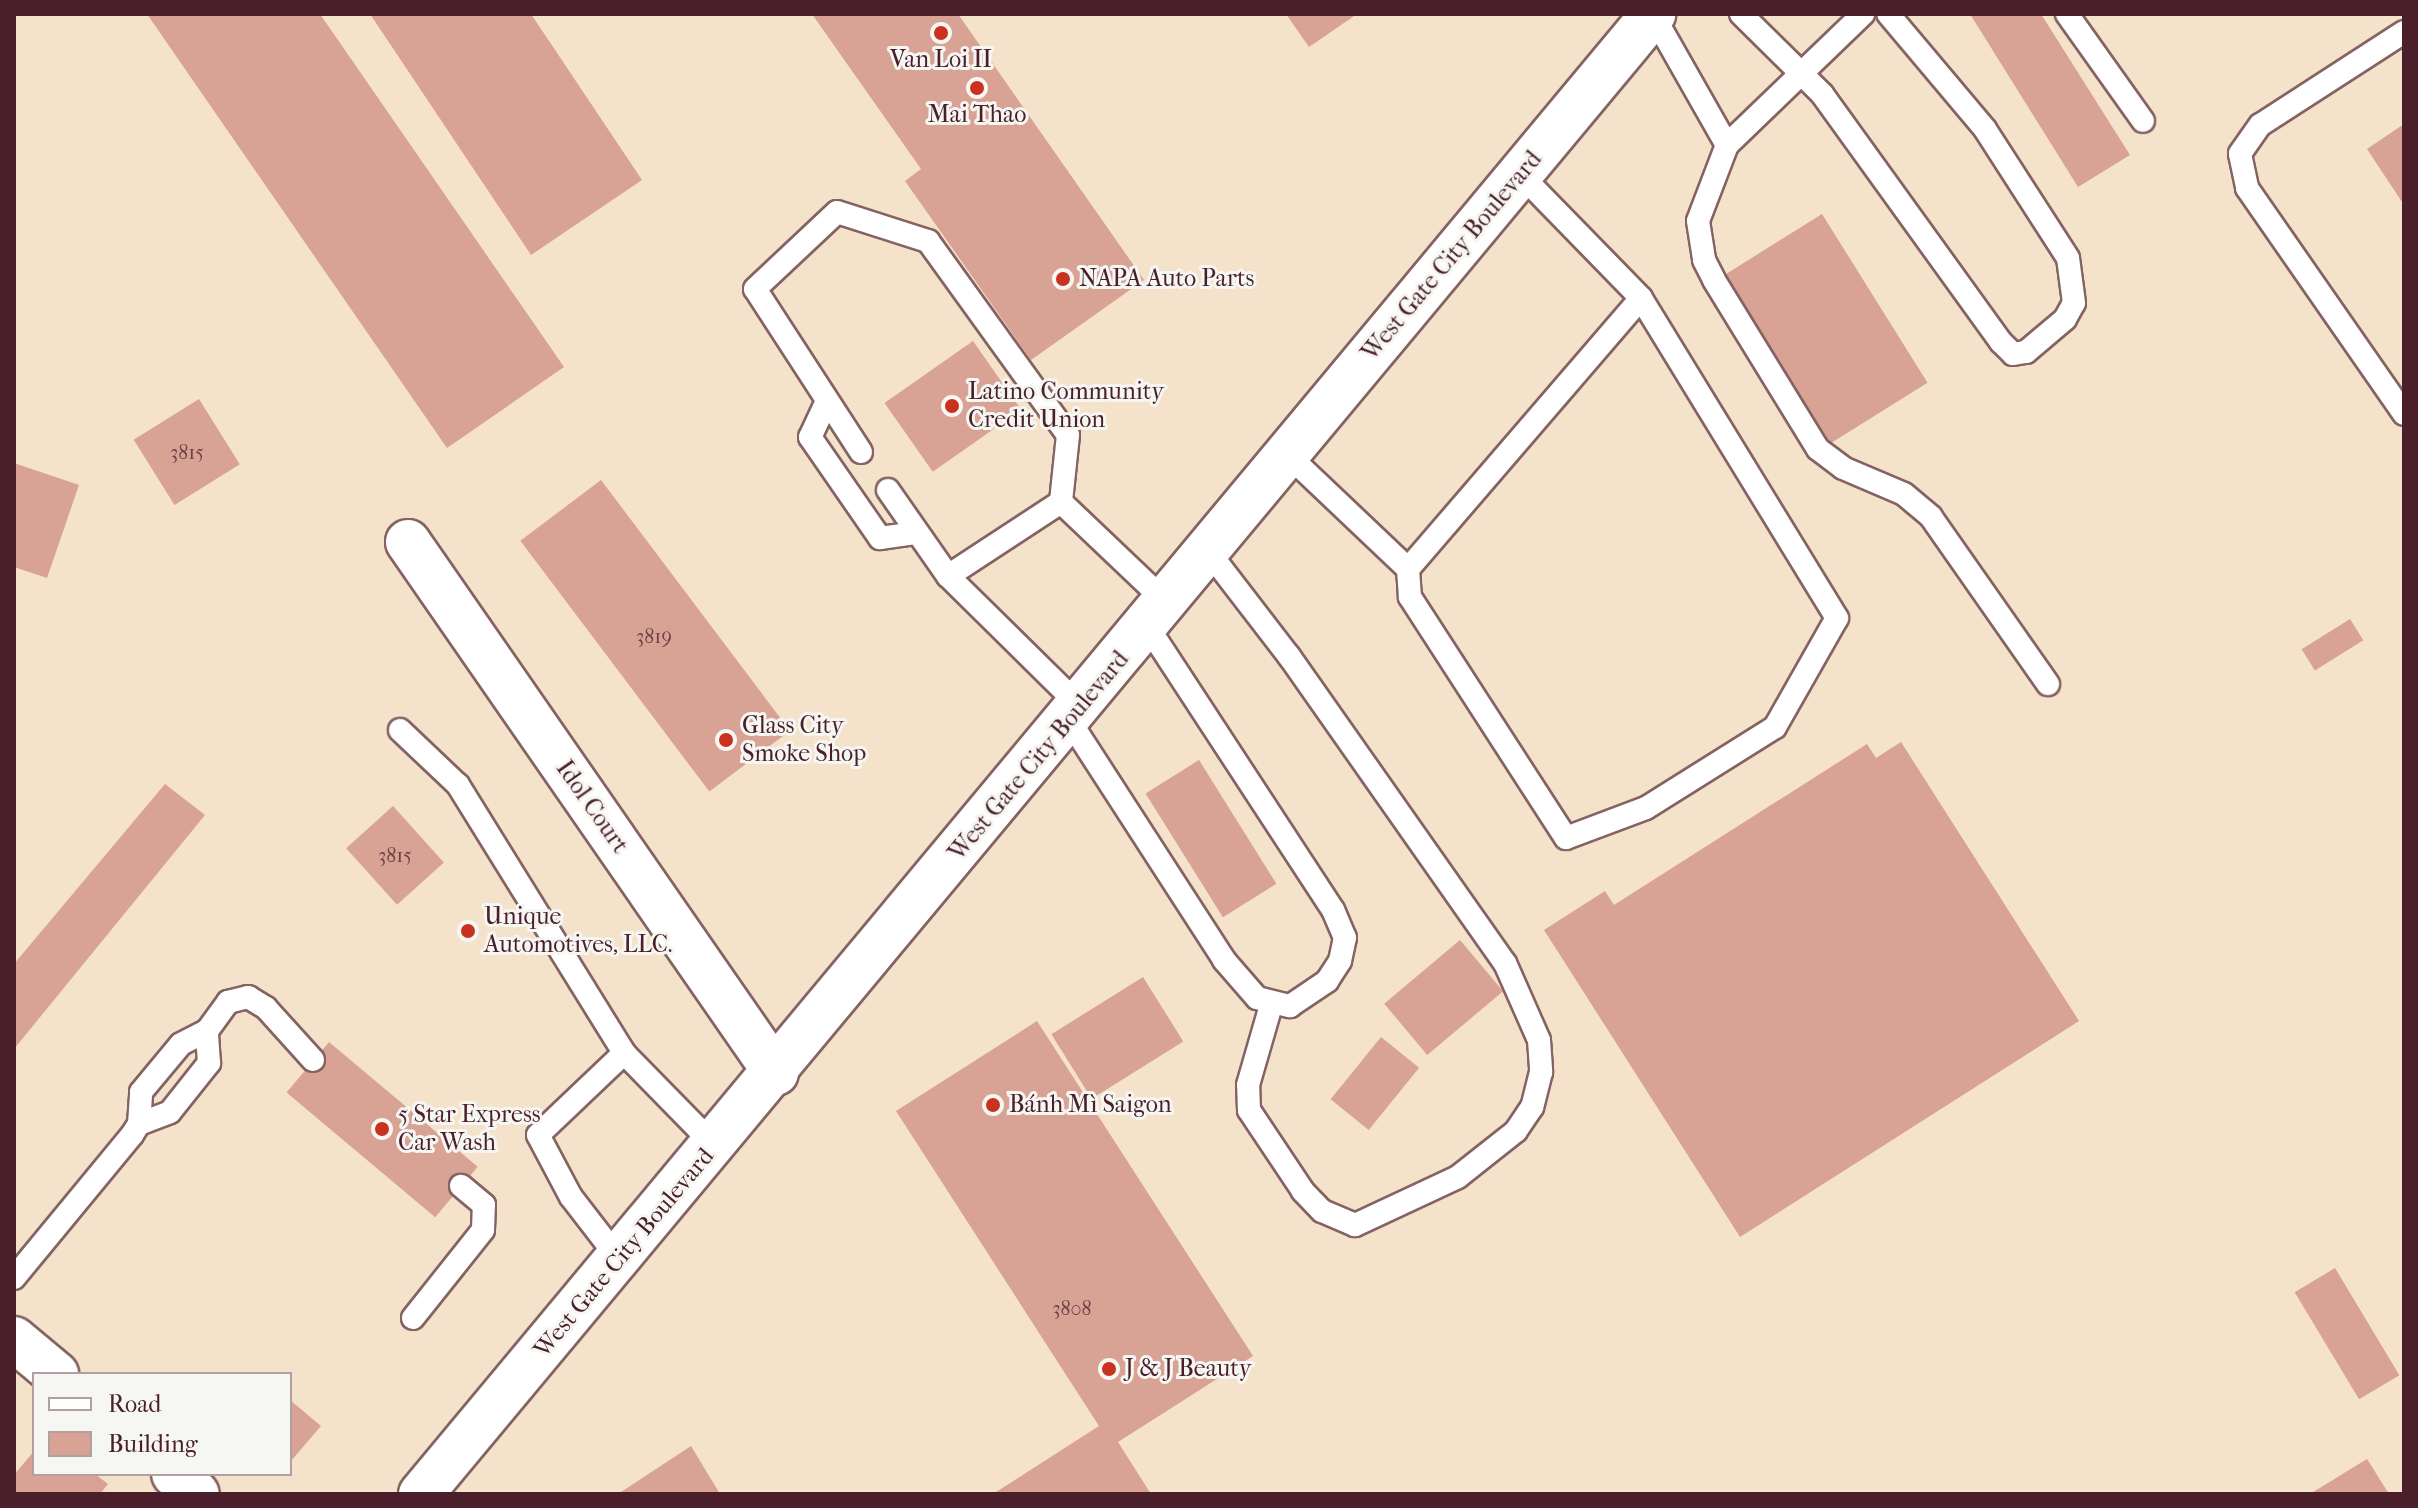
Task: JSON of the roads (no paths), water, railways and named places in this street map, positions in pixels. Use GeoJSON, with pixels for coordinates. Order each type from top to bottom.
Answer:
{"type":"FeatureCollection","features":[{"type":"Feature","properties":{"kind":"main road","name":"West Gate City Boulevard"},"geometry":{"type":"LineString","coordinates":[[421,1494],[776,1073],[1653,14]]}},
{"type":"Feature","properties":{"kind":"main road","name":"Idol Court"},"geometry":{"type":"LineString","coordinates":[[408,542],[776,1073]]}},
{"type":"Feature","properties":{"kind":"main road"},"geometry":{"type":"LineString","coordinates":[[14,1339],[54,1372]]}},
{"type":"Feature","properties":{"kind":"main road"},"geometry":{"type":"LineString","coordinates":[[176,1476],[197,1494]]}},
{"type":"Feature","properties":{"kind":"lane"},"geometry":{"type":"LineString","coordinates":[[1653,14],[1727,145]]}},
{"type":"Feature","properties":{"kind":"lane"},"geometry":{"type":"LineString","coordinates":[[1741,14],[1804,71],[2001,342],[2013,354],[2026,352],[2065,319],[2074,303],[2068,258],[1985,129],[1888,14]]}},
{"type":"Feature","properties":{"kind":"lane"},"geometry":{"type":"LineString","coordinates":[[1863,14],[1727,145],[1698,221],[1699,240],[1714,280],[1818,449],[1843,468],[1904,494],[1931,517],[2048,684]]}},
{"type":"Feature","properties":{"kind":"lane"},"geometry":{"type":"LineString","coordinates":[[2067,14],[2143,121]]}},
{"type":"Feature","properties":{"kind":"lane"},"geometry":{"type":"LineString","coordinates":[[2404,32],[2260,125],[2240,154],[2247,188],[2404,414]]}},
{"type":"Feature","properties":{"kind":"lane"},"geometry":{"type":"LineString","coordinates":[[1288,455],[1408,569],[1410,597],[1566,838],[1646,808],[1775,727],[1837,618],[1641,298],[1520,174]]}},
{"type":"Feature","properties":{"kind":"lane"},"geometry":{"type":"LineString","coordinates":[[861,452],[755,289],[837,212],[928,241],[1068,435],[1061,502],[1156,614],[1333,910],[1345,938],[1340,961],[1327,981],[1290,1006],[1257,998],[1224,960],[1074,713],[948,576],[888,490]]}},
{"type":"Feature","properties":{"kind":"lane"},"geometry":{"type":"LineString","coordinates":[[1408,569],[1641,298]]}},
{"type":"Feature","properties":{"kind":"lane"},"geometry":{"type":"LineString","coordinates":[[827,401],[810,437],[880,538],[917,533]]}},
{"type":"Feature","properties":{"kind":"lane"},"geometry":{"type":"LineString","coordinates":[[948,576],[1061,502]]}},
{"type":"Feature","properties":{"kind":"lane"},"geometry":{"type":"LineString","coordinates":[[1208,551],[1289,656],[1505,963],[1539,1040],[1541,1072],[1532,1107],[1516,1131],[1458,1177],[1383,1216],[1355,1225],[1322,1211],[1303,1191],[1249,1110],[1248,1085],[1272,1002]]}},
{"type":"Feature","properties":{"kind":"lane"},"geometry":{"type":"LineString","coordinates":[[400,730],[458,785],[624,1053],[715,1146]]}},
{"type":"Feature","properties":{"kind":"lane"},"geometry":{"type":"LineString","coordinates":[[139,1124],[141,1092],[181,1044],[207,1031],[228,1002],[248,997],[266,1008],[313,1060]]}},
{"type":"Feature","properties":{"kind":"lane"},"geometry":{"type":"LineString","coordinates":[[14,1278],[139,1124],[170,1112],[209,1063],[207,1031]]}},
{"type":"Feature","properties":{"kind":"lane"},"geometry":{"type":"LineString","coordinates":[[619,1259],[571,1197],[538,1135],[624,1053]]}},
{"type":"Feature","properties":{"kind":"lane"},"geometry":{"type":"LineString","coordinates":[[413,1318],[483,1230],[484,1205],[461,1186]]}},
{"type":"Feature","properties":{"kind":"place","name":"Van Loi II"},"geometry":{"type":"Point","coordinates":[941,33]}},
{"type":"Feature","properties":{"kind":"place","name":"Mai Thao"},"geometry":{"type":"Point","coordinates":[977,88]}},
{"type":"Feature","properties":{"kind":"place","name":"NAPA Auto Parts"},"geometry":{"type":"Point","coordinates":[1063,279]}},
{"type":"Feature","properties":{"kind":"place","name":"Latino Community Credit Union"},"geometry":{"type":"Point","coordinates":[952,406]}},
{"type":"Feature","properties":{"kind":"place","name":"Glass City Smoke Shop"},"geometry":{"type":"Point","coordinates":[726,740]}},
{"type":"Feature","properties":{"kind":"place","name":"Unique Automotives, LLC."},"geometry":{"type":"Point","coordinates":[468,931]}},
{"type":"Feature","properties":{"kind":"place","name":"Bánh Mì Saigon"},"geometry":{"type":"Point","coordinates":[993,1105]}},
{"type":"Feature","properties":{"kind":"place","name":"5 Star Express Car Wash"},"geometry":{"type":"Point","coordinates":[382,1129]}},
{"type":"Feature","properties":{"kind":"place","name":"J & J Beauty"},"geometry":{"type":"Point","coordinates":[1109,1369]}}]}
